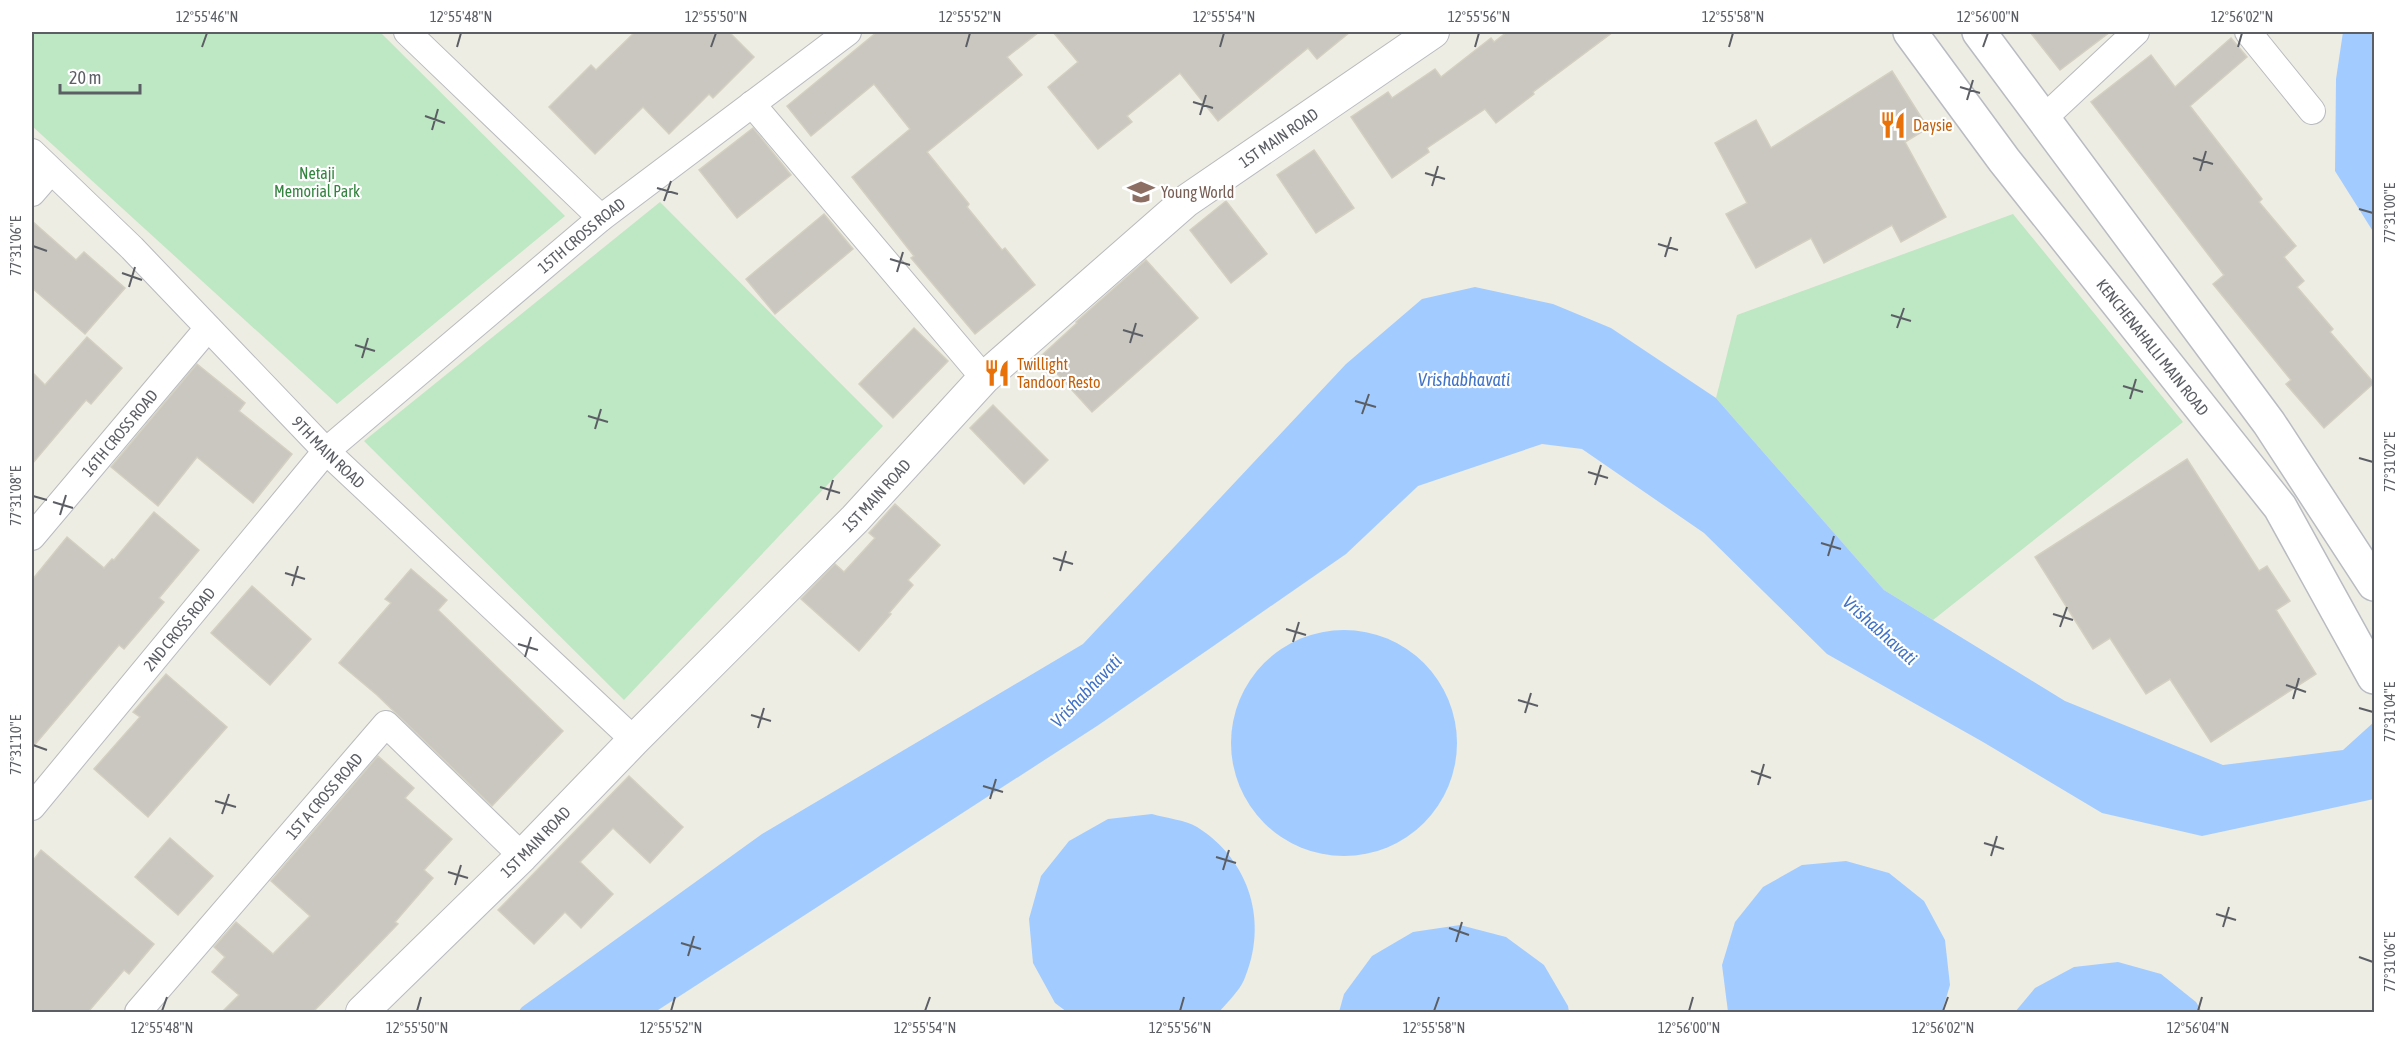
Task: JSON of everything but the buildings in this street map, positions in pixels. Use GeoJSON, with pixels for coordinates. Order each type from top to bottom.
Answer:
{"type":"FeatureCollection","features":[{"type":"Feature","properties":{"kind":"main road","name":"KENCHENAHALLI MAIN ROAD"},"geometry":{"type":"LineString","coordinates":[[1910,32],[2004,160],[2280,507],[2374,677]]}},
{"type":"Feature","properties":{"kind":"main road"},"geometry":{"type":"LineString","coordinates":[[1979,32],[2269,423],[2374,584]]}},
{"type":"Feature","properties":{"kind":"street","name":"15TH CROSS ROAD"},"geometry":{"type":"LineString","coordinates":[[326,451],[601,218],[848,32]]}},
{"type":"Feature","properties":{"kind":"street","name":"1ST MAIN ROAD"},"geometry":{"type":"LineString","coordinates":[[362,1012],[522,856],[634,740],[855,519],[984,378],[1186,201],[1433,32]]}},
{"type":"Feature","properties":{"kind":"street"},"geometry":{"type":"LineString","coordinates":[[2044,118],[2136,32]]}},
{"type":"Feature","properties":{"kind":"street"},"geometry":{"type":"LineString","coordinates":[[2248,32],[2312,111]]}},
{"type":"Feature","properties":{"kind":"street"},"geometry":{"type":"LineString","coordinates":[[421,35],[601,218]]}},
{"type":"Feature","properties":{"kind":"street"},"geometry":{"type":"LineString","coordinates":[[752,104],[984,378]]}},
{"type":"Feature","properties":{"kind":"street","name":"9TH MAIN ROAD"},"geometry":{"type":"LineString","coordinates":[[32,152],[132,248],[326,451],[634,740]]}},
{"type":"Feature","properties":{"kind":"street"},"geometry":{"type":"LineString","coordinates":[[32,193],[51,171]]}},
{"type":"Feature","properties":{"kind":"street","name":"16TH CROSS ROAD"},"geometry":{"type":"LineString","coordinates":[[32,537],[208,328]]}},
{"type":"Feature","properties":{"kind":"street","name":"2ND CROSS ROAD"},"geometry":{"type":"LineString","coordinates":[[32,807],[326,451]]}},
{"type":"Feature","properties":{"kind":"street","name":"1ST A CROSS ROAD"},"geometry":{"type":"LineString","coordinates":[[138,1012],[386,724],[522,856]]}},
{"type":"Feature","properties":{"kind":"green space","name":"Netaji Memorial Park"},"geometry":{"type":"Polygon","coordinates":[[[32,32],[380,32],[565,216],[337,404],[32,126],[32,32]]]}},
{"type":"Feature","properties":{"kind":"green space"},"geometry":{"type":"Polygon","coordinates":[[[660,202],[883,426],[624,700],[364,441],[660,202]]]}},
{"type":"Feature","properties":{"kind":"green space"},"geometry":{"type":"Polygon","coordinates":[[[2013,214],[2183,422],[1933,620],[1884,590],[1716,398],[1737,315],[2013,214]]]}},
{"type":"Feature","properties":{"kind":"water"},"geometry":{"type":"Polygon","coordinates":[[[2343,32],[2374,32],[2374,233],[2335,171],[2336,79],[2343,32]]]}},
{"type":"Feature","properties":{"kind":"water","name":"Vrishabhavati"},"geometry":{"type":"Polygon","coordinates":[[[1475,287],[1553,304],[1611,328],[1716,398],[1884,590],[2065,701],[2223,765],[2343,750],[2374,722],[2374,799],[2202,836],[2102,813],[1983,742],[1827,654],[1704,533],[1582,449],[1542,444],[1418,486],[1346,554],[1212,647],[1097,726],[655,1012],[518,1012],[762,834],[1083,644],[1346,364],[1422,299],[1475,287]]]}},
{"type":"Feature","properties":{"kind":"water"},"geometry":{"type":"Polygon","coordinates":[[[1333,630],[1355,630],[1387,638],[1397,643],[1416,655],[1432,671],[1449,700],[1455,721],[1457,743],[1455,765],[1449,786],[1432,815],[1416,831],[1387,848],[1355,856],[1333,856],[1301,848],[1291,843],[1272,831],[1256,815],[1239,786],[1231,754],[1231,732],[1239,700],[1244,690],[1256,671],[1272,655],[1301,638],[1333,630]]]}},
{"type":"Feature","properties":{"kind":"water"},"geometry":{"type":"Polygon","coordinates":[[[1152,814],[1197,827],[1230,857],[1242,875],[1250,894],[1255,937],[1244,980],[1219,1012],[1067,1012],[1055,1003],[1033,963],[1029,919],[1041,876],[1069,841],[1108,819],[1152,814]]]}},
{"type":"Feature","properties":{"kind":"water"},"geometry":{"type":"Polygon","coordinates":[[[1846,861],[1889,873],[1924,901],[1945,940],[1950,985],[1942,1012],[1728,1012],[1722,965],[1735,922],[1763,887],[1802,865],[1846,861]]]}},
{"type":"Feature","properties":{"kind":"water"},"geometry":{"type":"Polygon","coordinates":[[[1460,925],[1506,937],[1544,965],[1568,1006],[1569,1012],[1339,1012],[1344,994],[1372,956],[1413,932],[1460,925]]]}},
{"type":"Feature","properties":{"kind":"water"},"geometry":{"type":"Polygon","coordinates":[[[2118,962],[2161,974],[2196,1002],[2202,1012],[2015,1012],[2035,988],[2074,967],[2118,962]]]}},
{"type":"Feature","properties":{"kind":"place","name":"Daysie"},"geometry":{"type":"Point","coordinates":[1893,125]}},
{"type":"Feature","properties":{"kind":"place","name":"Young World"},"geometry":{"type":"Point","coordinates":[1141,192]}},
{"type":"Feature","properties":{"kind":"place","name":"Twillight Tandoor Resto"},"geometry":{"type":"Point","coordinates":[997,373]}}]}
